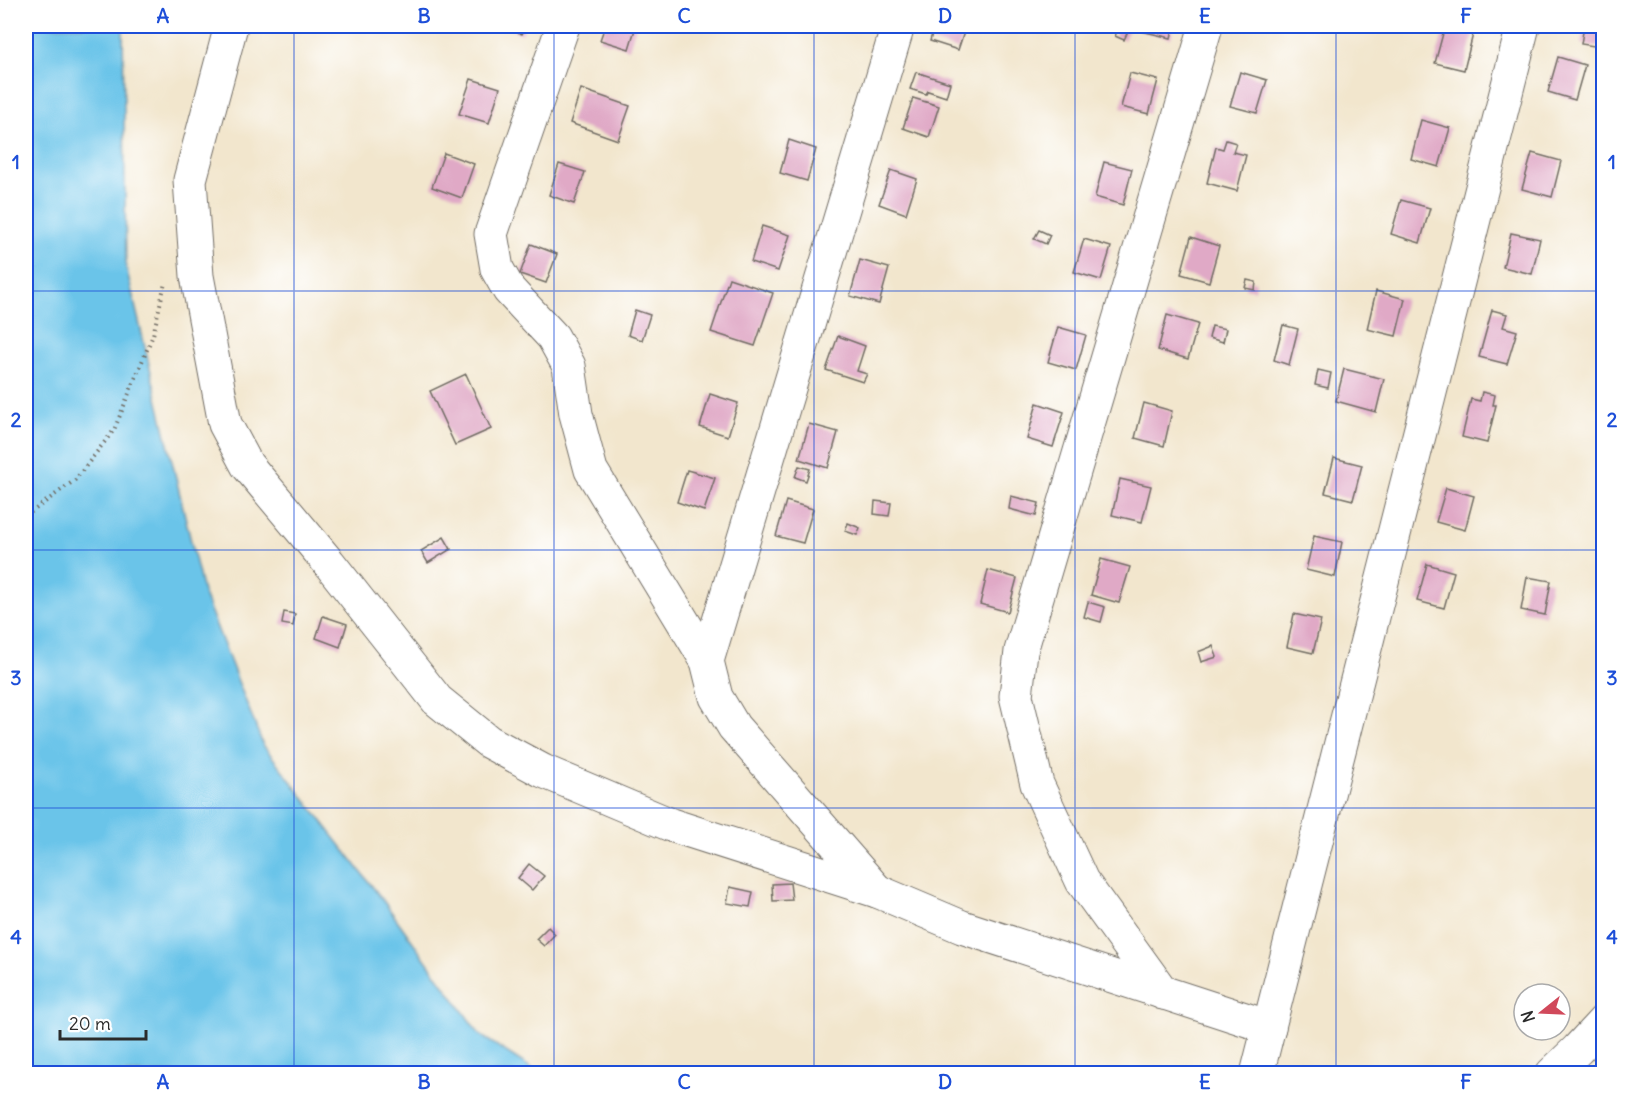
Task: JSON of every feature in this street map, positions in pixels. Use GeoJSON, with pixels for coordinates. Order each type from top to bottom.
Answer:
{"type":"FeatureCollection","features":[{"type":"Feature","properties":{"kind":"street"},"geometry":{"type":"LineString","coordinates":[[231,26],[190,180],[197,276],[225,424],[247,465],[437,699],[489,742],[543,771],[671,825],[877,891],[962,927],[1269,1028]]}},
{"type":"Feature","properties":{"kind":"street"},"geometry":{"type":"LineString","coordinates":[[563,26],[491,234],[497,269],[509,290],[553,337],[569,366],[576,414],[591,470],[707,661],[716,697],[734,727],[877,891]]}},
{"type":"Feature","properties":{"kind":"street"},"geometry":{"type":"LineString","coordinates":[[707,661],[898,26]]}},
{"type":"Feature","properties":{"kind":"street"},"geometry":{"type":"LineString","coordinates":[[1163,993],[1082,881],[1037,784],[1016,696],[1021,651],[1206,26]]}},
{"type":"Feature","properties":{"kind":"street"},"geometry":{"type":"LineString","coordinates":[[1257,1074],[1523,26]]}},
{"type":"Feature","properties":{"kind":"street"},"geometry":{"type":"LineString","coordinates":[[1552,1074],[1604,1021]]}},
{"type":"Feature","properties":{"kind":"path"},"geometry":{"type":"LineString","coordinates":[[26,516],[75,480],[114,430],[153,335],[166,280]]}},
{"type":"Feature","properties":{"kind":"water"},"geometry":{"type":"Polygon","coordinates":[[[26,26],[123,26],[126,267],[203,592],[263,745],[382,899],[480,1035],[539,1073],[26,1073],[26,26]]]}},
{"type":"Feature","properties":{"kind":"building"},"geometry":{"type":"Polygon","coordinates":[[[501,26],[525,26],[522,34],[501,26]]]}},
{"type":"Feature","properties":{"kind":"building"},"geometry":{"type":"Polygon","coordinates":[[[605,26],[636,26],[629,49],[600,40],[605,26]]]}},
{"type":"Feature","properties":{"kind":"building"},"geometry":{"type":"Polygon","coordinates":[[[934,26],[966,26],[958,50],[930,41],[934,26]]]}},
{"type":"Feature","properties":{"kind":"building"},"geometry":{"type":"Polygon","coordinates":[[[1143,26],[1174,26],[1171,38],[1141,31],[1143,26]]]}},
{"type":"Feature","properties":{"kind":"building"},"geometry":{"type":"Polygon","coordinates":[[[1445,26],[1473,34],[1464,70],[1435,63],[1445,26]]]}},
{"type":"Feature","properties":{"kind":"building"},"geometry":{"type":"Polygon","coordinates":[[[1584,26],[1603,30],[1600,47],[1581,44],[1584,26]]]}},
{"type":"Feature","properties":{"kind":"building"},"geometry":{"type":"Polygon","coordinates":[[[1119,27],[1128,31],[1124,40],[1115,36],[1119,27]]]}},
{"type":"Feature","properties":{"kind":"building"},"geometry":{"type":"Polygon","coordinates":[[[1558,57],[1585,65],[1575,100],[1548,92],[1558,57]]]}},
{"type":"Feature","properties":{"kind":"building"},"geometry":{"type":"Polygon","coordinates":[[[916,72],[950,83],[946,97],[928,91],[926,94],[910,89],[916,72]]]}},
{"type":"Feature","properties":{"kind":"building"},"geometry":{"type":"Polygon","coordinates":[[[1240,72],[1267,80],[1257,113],[1230,106],[1240,72]]]}},
{"type":"Feature","properties":{"kind":"building"},"geometry":{"type":"Polygon","coordinates":[[[1130,73],[1158,80],[1149,114],[1121,107],[1130,73]]]}},
{"type":"Feature","properties":{"kind":"building"},"geometry":{"type":"Polygon","coordinates":[[[471,79],[500,88],[489,123],[459,114],[471,79]]]}},
{"type":"Feature","properties":{"kind":"building"},"geometry":{"type":"Polygon","coordinates":[[[581,89],[630,106],[618,140],[570,123],[581,89]]]}},
{"type":"Feature","properties":{"kind":"building"},"geometry":{"type":"Polygon","coordinates":[[[913,98],[939,106],[929,137],[903,128],[913,98]]]}},
{"type":"Feature","properties":{"kind":"building"},"geometry":{"type":"Polygon","coordinates":[[[1421,120],[1450,128],[1439,167],[1411,159],[1421,120]]]}},
{"type":"Feature","properties":{"kind":"building"},"geometry":{"type":"Polygon","coordinates":[[[789,140],[816,149],[807,181],[780,173],[789,140]]]}},
{"type":"Feature","properties":{"kind":"building"},"geometry":{"type":"Polygon","coordinates":[[[1226,140],[1236,143],[1233,152],[1246,155],[1237,191],[1207,183],[1216,147],[1223,149],[1226,140]]]}},
{"type":"Feature","properties":{"kind":"building"},"geometry":{"type":"Polygon","coordinates":[[[444,153],[474,164],[462,198],[432,187],[444,153]]]}},
{"type":"Feature","properties":{"kind":"building"},"geometry":{"type":"Polygon","coordinates":[[[1532,153],[1561,161],[1552,197],[1522,189],[1532,153]]]}},
{"type":"Feature","properties":{"kind":"building"},"geometry":{"type":"Polygon","coordinates":[[[1104,162],[1132,169],[1123,205],[1095,197],[1104,162]]]}},
{"type":"Feature","properties":{"kind":"building"},"geometry":{"type":"Polygon","coordinates":[[[559,164],[585,172],[574,204],[549,195],[559,164]]]}},
{"type":"Feature","properties":{"kind":"building"},"geometry":{"type":"Polygon","coordinates":[[[891,170],[917,179],[906,214],[879,204],[891,170]]]}},
{"type":"Feature","properties":{"kind":"building"},"geometry":{"type":"Polygon","coordinates":[[[1401,200],[1430,208],[1420,243],[1391,234],[1401,200]]]}},
{"type":"Feature","properties":{"kind":"building"},"geometry":{"type":"Polygon","coordinates":[[[762,226],[790,235],[778,271],[751,262],[762,226]]]}},
{"type":"Feature","properties":{"kind":"building"},"geometry":{"type":"Polygon","coordinates":[[[1039,230],[1050,235],[1046,244],[1034,239],[1039,230]]]}},
{"type":"Feature","properties":{"kind":"building"},"geometry":{"type":"Polygon","coordinates":[[[1511,233],[1540,239],[1532,274],[1503,267],[1511,233]]]}},
{"type":"Feature","properties":{"kind":"building"},"geometry":{"type":"Polygon","coordinates":[[[1191,237],[1219,246],[1209,282],[1181,274],[1191,237]]]}},
{"type":"Feature","properties":{"kind":"building"},"geometry":{"type":"Polygon","coordinates":[[[1084,239],[1111,247],[1101,280],[1074,272],[1084,239]]]}},
{"type":"Feature","properties":{"kind":"building"},"geometry":{"type":"Polygon","coordinates":[[[531,244],[557,254],[546,283],[520,274],[531,244]]]}},
{"type":"Feature","properties":{"kind":"building"},"geometry":{"type":"Polygon","coordinates":[[[860,260],[889,268],[879,304],[850,296],[860,260]]]}},
{"type":"Feature","properties":{"kind":"building"},"geometry":{"type":"Polygon","coordinates":[[[729,278],[773,293],[755,346],[711,332],[729,278]]]}},
{"type":"Feature","properties":{"kind":"building"},"geometry":{"type":"Polygon","coordinates":[[[1247,280],[1256,282],[1255,290],[1245,288],[1247,280]]]}},
{"type":"Feature","properties":{"kind":"building"},"geometry":{"type":"Polygon","coordinates":[[[1376,291],[1405,299],[1396,336],[1367,329],[1376,291]]]}},
{"type":"Feature","properties":{"kind":"building"},"geometry":{"type":"Polygon","coordinates":[[[635,310],[650,315],[642,340],[628,335],[635,310]]]}},
{"type":"Feature","properties":{"kind":"building"},"geometry":{"type":"Polygon","coordinates":[[[1492,310],[1507,314],[1503,327],[1517,331],[1507,364],[1479,357],[1492,310]]]}},
{"type":"Feature","properties":{"kind":"building"},"geometry":{"type":"Polygon","coordinates":[[[1167,315],[1198,324],[1188,359],[1158,350],[1167,315]]]}},
{"type":"Feature","properties":{"kind":"building"},"geometry":{"type":"Polygon","coordinates":[[[1283,325],[1298,329],[1289,365],[1274,360],[1283,325]]]}},
{"type":"Feature","properties":{"kind":"building"},"geometry":{"type":"Polygon","coordinates":[[[1212,326],[1226,329],[1223,342],[1209,338],[1212,326]]]}},
{"type":"Feature","properties":{"kind":"building"},"geometry":{"type":"Polygon","coordinates":[[[1058,327],[1086,335],[1076,370],[1048,362],[1058,327]]]}},
{"type":"Feature","properties":{"kind":"building"},"geometry":{"type":"Polygon","coordinates":[[[838,336],[865,346],[857,371],[867,374],[863,382],[826,370],[838,336]]]}},
{"type":"Feature","properties":{"kind":"building"},"geometry":{"type":"Polygon","coordinates":[[[1344,369],[1384,379],[1376,412],[1336,401],[1344,369]]]}},
{"type":"Feature","properties":{"kind":"building"},"geometry":{"type":"Polygon","coordinates":[[[1318,370],[1331,373],[1328,388],[1315,385],[1318,370]]]}},
{"type":"Feature","properties":{"kind":"building"},"geometry":{"type":"Polygon","coordinates":[[[466,374],[491,429],[455,445],[430,391],[466,374]]]}},
{"type":"Feature","properties":{"kind":"building"},"geometry":{"type":"Polygon","coordinates":[[[1482,392],[1495,395],[1493,405],[1496,405],[1487,443],[1462,437],[1471,399],[1480,401],[1482,392]]]}},
{"type":"Feature","properties":{"kind":"building"},"geometry":{"type":"Polygon","coordinates":[[[710,394],[738,403],[728,436],[700,427],[710,394]]]}},
{"type":"Feature","properties":{"kind":"building"},"geometry":{"type":"Polygon","coordinates":[[[1037,403],[1064,412],[1053,447],[1027,439],[1037,403]]]}},
{"type":"Feature","properties":{"kind":"building"},"geometry":{"type":"Polygon","coordinates":[[[1144,403],[1172,411],[1164,446],[1135,438],[1144,403]]]}},
{"type":"Feature","properties":{"kind":"building"},"geometry":{"type":"Polygon","coordinates":[[[809,424],[838,432],[828,468],[799,459],[809,424]]]}},
{"type":"Feature","properties":{"kind":"building"},"geometry":{"type":"Polygon","coordinates":[[[1334,458],[1362,465],[1353,500],[1325,493],[1334,458]]]}},
{"type":"Feature","properties":{"kind":"building"},"geometry":{"type":"Polygon","coordinates":[[[799,466],[810,469],[806,481],[795,477],[799,466]]]}},
{"type":"Feature","properties":{"kind":"building"},"geometry":{"type":"Polygon","coordinates":[[[687,470],[715,478],[704,511],[677,502],[687,470]]]}},
{"type":"Feature","properties":{"kind":"building"},"geometry":{"type":"Polygon","coordinates":[[[1120,479],[1151,486],[1142,522],[1112,515],[1120,479]]]}},
{"type":"Feature","properties":{"kind":"building"},"geometry":{"type":"Polygon","coordinates":[[[1446,488],[1474,496],[1465,530],[1436,522],[1446,488]]]}},
{"type":"Feature","properties":{"kind":"building"},"geometry":{"type":"Polygon","coordinates":[[[1011,496],[1039,503],[1036,516],[1009,509],[1011,496]]]}},
{"type":"Feature","properties":{"kind":"building"},"geometry":{"type":"Polygon","coordinates":[[[786,501],[813,509],[803,543],[776,536],[786,501]]]}},
{"type":"Feature","properties":{"kind":"building"},"geometry":{"type":"Polygon","coordinates":[[[875,501],[891,503],[889,516],[874,514],[875,501]]]}},
{"type":"Feature","properties":{"kind":"building"},"geometry":{"type":"Polygon","coordinates":[[[848,523],[860,528],[857,535],[845,531],[848,523]]]}},
{"type":"Feature","properties":{"kind":"building"},"geometry":{"type":"Polygon","coordinates":[[[1314,536],[1342,542],[1335,577],[1306,570],[1314,536]]]}},
{"type":"Feature","properties":{"kind":"building"},"geometry":{"type":"Polygon","coordinates":[[[444,537],[451,549],[428,563],[421,551],[444,537]]]}},
{"type":"Feature","properties":{"kind":"building"},"geometry":{"type":"Polygon","coordinates":[[[1101,559],[1130,567],[1119,603],[1091,595],[1101,559]]]}},
{"type":"Feature","properties":{"kind":"building"},"geometry":{"type":"Polygon","coordinates":[[[1427,564],[1454,572],[1444,608],[1417,601],[1427,564]]]}},
{"type":"Feature","properties":{"kind":"building"},"geometry":{"type":"Polygon","coordinates":[[[988,570],[1017,578],[1008,612],[980,604],[988,570]]]}},
{"type":"Feature","properties":{"kind":"building"},"geometry":{"type":"Polygon","coordinates":[[[1527,577],[1551,581],[1545,615],[1521,610],[1527,577]]]}},
{"type":"Feature","properties":{"kind":"building"},"geometry":{"type":"Polygon","coordinates":[[[1088,602],[1105,607],[1101,622],[1084,617],[1088,602]]]}},
{"type":"Feature","properties":{"kind":"building"},"geometry":{"type":"Polygon","coordinates":[[[284,612],[295,614],[293,626],[282,624],[284,612]]]}},
{"type":"Feature","properties":{"kind":"building"},"geometry":{"type":"Polygon","coordinates":[[[1294,614],[1321,620],[1313,653],[1287,647],[1294,614]]]}},
{"type":"Feature","properties":{"kind":"building"},"geometry":{"type":"Polygon","coordinates":[[[323,616],[347,624],[340,647],[316,638],[323,616]]]}},
{"type":"Feature","properties":{"kind":"building"},"geometry":{"type":"Polygon","coordinates":[[[1213,646],[1217,657],[1201,662],[1198,652],[1213,646]]]}},
{"type":"Feature","properties":{"kind":"building"},"geometry":{"type":"Polygon","coordinates":[[[529,864],[544,876],[532,890],[518,878],[529,864]]]}},
{"type":"Feature","properties":{"kind":"building"},"geometry":{"type":"Polygon","coordinates":[[[790,883],[792,900],[773,901],[772,884],[790,883]]]}},
{"type":"Feature","properties":{"kind":"building"},"geometry":{"type":"Polygon","coordinates":[[[730,887],[753,892],[750,907],[727,903],[730,887]]]}},
{"type":"Feature","properties":{"kind":"building"},"geometry":{"type":"Polygon","coordinates":[[[548,927],[555,934],[544,946],[536,939],[548,927]]]}}]}
